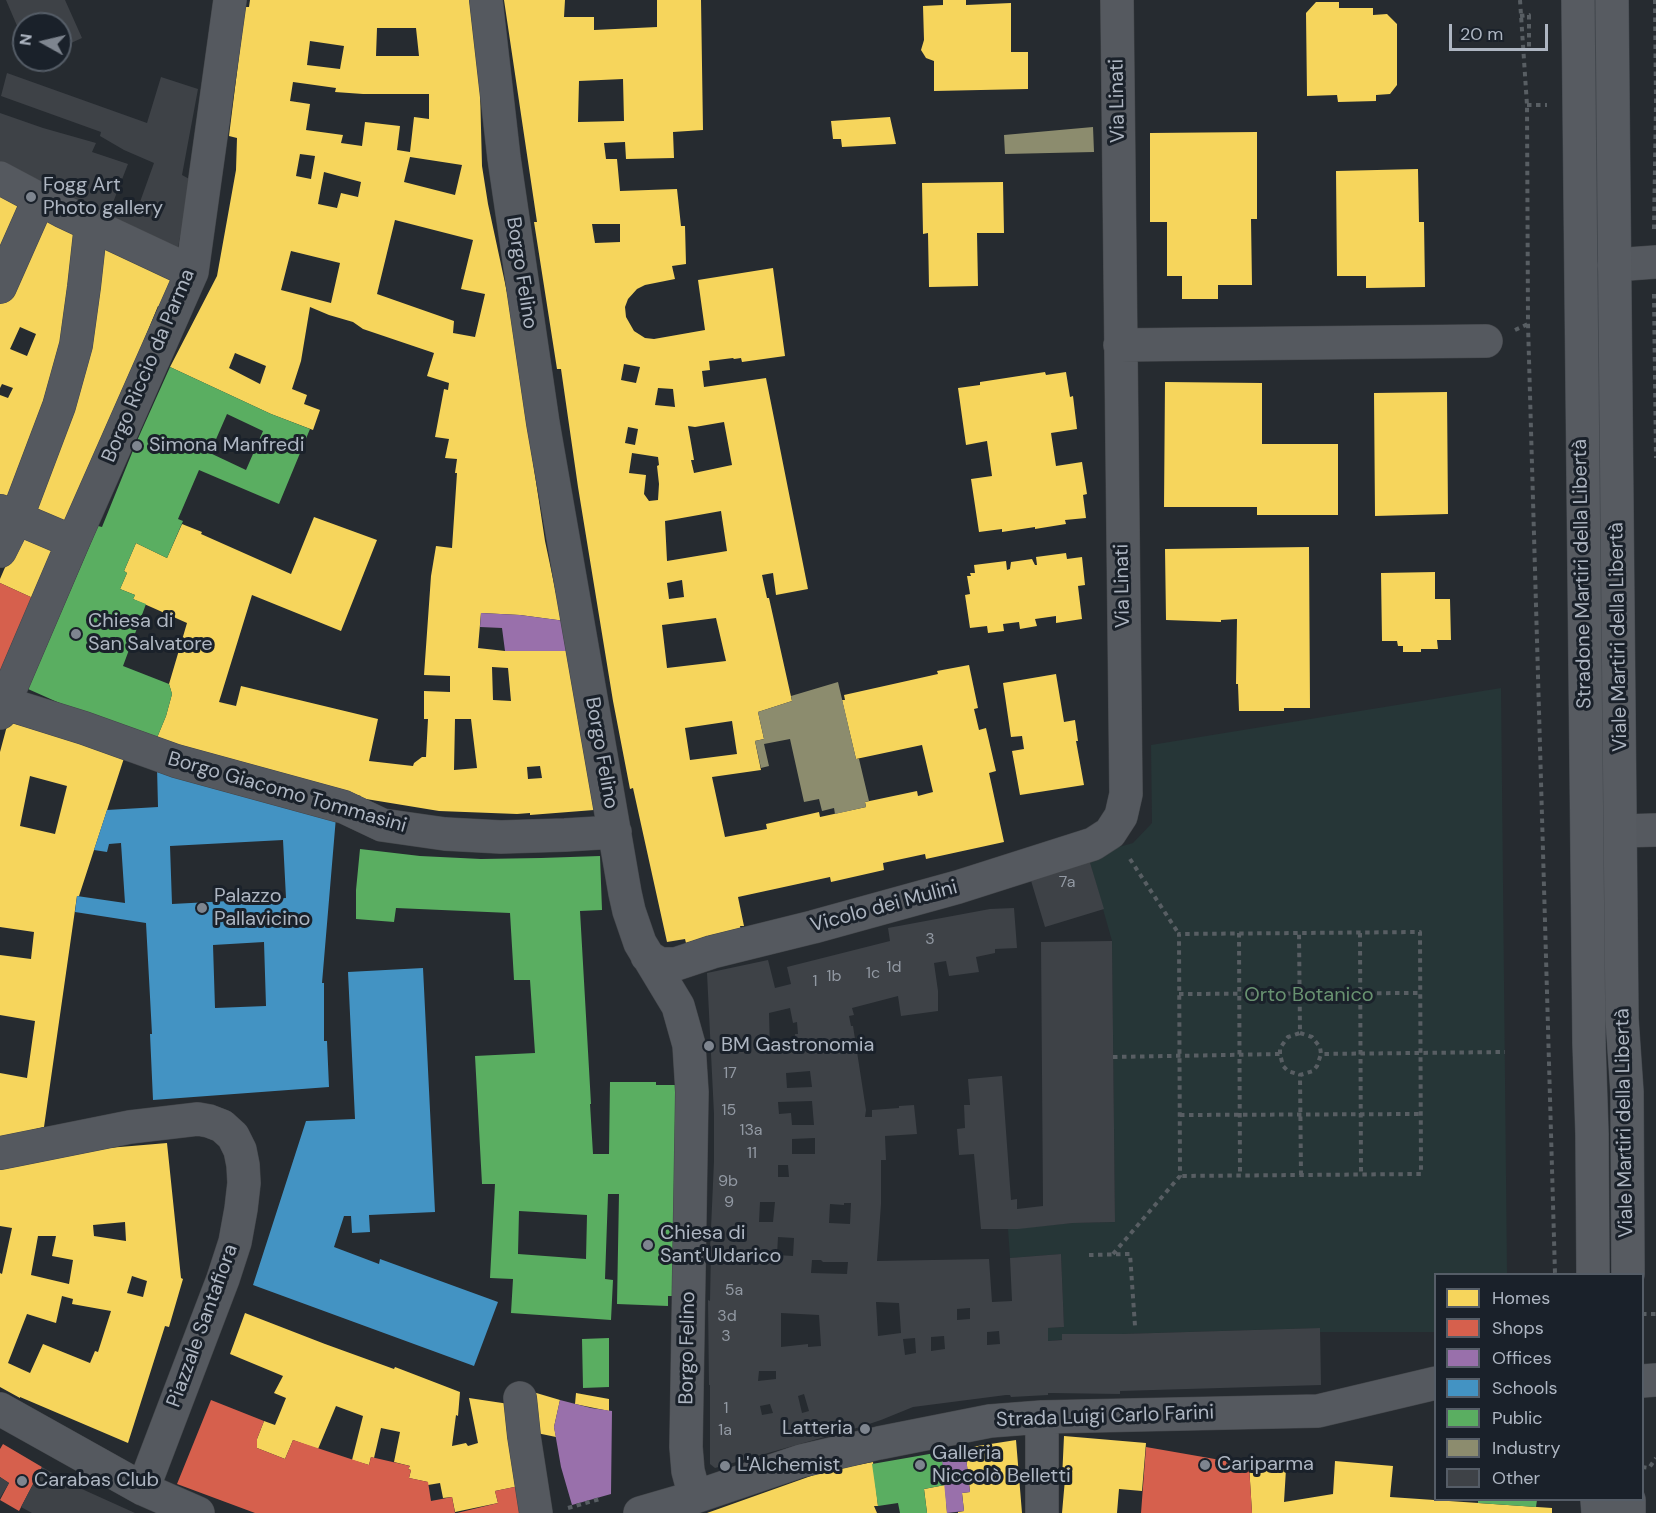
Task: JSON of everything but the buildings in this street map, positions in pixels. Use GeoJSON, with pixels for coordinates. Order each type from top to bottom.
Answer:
{"type":"FeatureCollection","features":[{"type":"Feature","properties":{"kind":"main road","name":"Stradone Martiri della Libertà"},"geometry":{"type":"LineString","coordinates":[[1578,0],[1593,1273]]}},
{"type":"Feature","properties":{"kind":"main road","name":"Viale Martiri della Libertà"},"geometry":{"type":"LineString","coordinates":[[1612,0],[1623,1027],[1627,1100],[1628,1273]]}},
{"type":"Feature","properties":{"kind":"main road","name":"Stradone Martiri della Libertà"},"geometry":{"type":"LineString","coordinates":[[1589,1043],[1591,1065],[1603,1108],[1606,1130],[1608,1273]]}},
{"type":"Feature","properties":{"kind":"street","name":"Borgo Riccio da Parma"},"geometry":{"type":"LineString","coordinates":[[2,708],[192,272],[230,0]]}},
{"type":"Feature","properties":{"kind":"street","name":"Borgo Felino"},"geometry":{"type":"LineString","coordinates":[[486,0],[504,158],[543,423],[629,911],[640,943],[678,1006],[689,1045],[691,1179],[686,1447],[688,1471],[695,1497]]}},
{"type":"Feature","properties":{"kind":"street","name":"Via Linati"},"geometry":{"type":"LineString","coordinates":[[1113,829],[1122,816],[1126,795],[1117,0]]}},
{"type":"Feature","properties":{"kind":"street"},"geometry":{"type":"LineString","coordinates":[[0,178],[192,272]]}},
{"type":"Feature","properties":{"kind":"street"},"geometry":{"type":"LineString","coordinates":[[0,287],[39,199]]}},
{"type":"Feature","properties":{"kind":"street"},"geometry":{"type":"LineString","coordinates":[[0,551],[8,514],[59,406],[76,345],[91,224]]}},
{"type":"Feature","properties":{"kind":"street"},"geometry":{"type":"LineString","coordinates":[[1614,265],[1656,262]]}},
{"type":"Feature","properties":{"kind":"street"},"geometry":{"type":"LineString","coordinates":[[1120,345],[1486,340]]}},
{"type":"Feature","properties":{"kind":"street"},"geometry":{"type":"LineString","coordinates":[[8,514],[73,542]]}},
{"type":"Feature","properties":{"kind":"street","name":"Borgo Giacomo Tommasini"},"geometry":{"type":"LineString","coordinates":[[2,708],[84,728],[176,761],[344,807],[382,825],[445,834],[501,837],[565,836],[615,832]]}},
{"type":"Feature","properties":{"kind":"street","name":"Vicolo dei Mulini"},"geometry":{"type":"LineString","coordinates":[[647,956],[660,964],[668,965],[813,927],[1078,850],[1093,844],[1113,829]]}},
{"type":"Feature","properties":{"kind":"street"},"geometry":{"type":"LineString","coordinates":[[1621,831],[1656,830]]}},
{"type":"Feature","properties":{"kind":"street","name":"Piazzale Santafiora"},"geometry":{"type":"LineString","coordinates":[[0,1153],[98,1132],[198,1119],[222,1126],[233,1136],[240,1150],[244,1183],[235,1242],[143,1489]]}},
{"type":"Feature","properties":{"kind":"street","name":"Strada Luigi Carlo Farini"},"geometry":{"type":"LineString","coordinates":[[640,1513],[801,1461],[973,1424],[1042,1417],[1318,1411],[1434,1383]]}},
{"type":"Feature","properties":{"kind":"street"},"geometry":{"type":"LineString","coordinates":[[520,1398],[524,1436],[548,1512]]}},
{"type":"Feature","properties":{"kind":"street"},"geometry":{"type":"LineString","coordinates":[[0,1410],[143,1489],[198,1513]]}},
{"type":"Feature","properties":{"kind":"street"},"geometry":{"type":"LineString","coordinates":[[1042,1417],[1042,1513]]}},
{"type":"Feature","properties":{"kind":"path"},"geometry":{"type":"LineString","coordinates":[[1520,0],[1527,105],[1528,324],[1555,1273]]}},
{"type":"Feature","properties":{"kind":"path"},"geometry":{"type":"LineString","coordinates":[[1520,16],[1529,15],[1529,51]]}},
{"type":"Feature","properties":{"kind":"path"},"geometry":{"type":"LineString","coordinates":[[1113,829],[1179,934],[1180,1115],[1180,1176],[1113,1254]]}},
{"type":"Feature","properties":{"kind":"path"},"geometry":{"type":"LineString","coordinates":[[1179,934],[1420,932],[1421,1053],[1421,1174],[1180,1176]]}},
{"type":"Feature","properties":{"kind":"path"},"geometry":{"type":"LineString","coordinates":[[1239,933],[1240,1175]]}},
{"type":"Feature","properties":{"kind":"path"},"geometry":{"type":"LineString","coordinates":[[1299,933],[1300,1033]]}},
{"type":"Feature","properties":{"kind":"path"},"geometry":{"type":"LineString","coordinates":[[1360,933],[1361,1175]]}},
{"type":"Feature","properties":{"kind":"path"},"geometry":{"type":"LineString","coordinates":[[1179,994],[1420,993]]}},
{"type":"Feature","properties":{"kind":"path"},"geometry":{"type":"LineString","coordinates":[[1300,1033],[1312,1037],[1317,1042],[1321,1054],[1317,1066],[1312,1071],[1300,1075],[1294,1074],[1283,1066],[1280,1060],[1283,1042],[1293,1034],[1300,1033]]}},
{"type":"Feature","properties":{"kind":"path"},"geometry":{"type":"LineString","coordinates":[[1321,1054],[1505,1052]]}},
{"type":"Feature","properties":{"kind":"path"},"geometry":{"type":"LineString","coordinates":[[1113,1057],[1280,1054]]}},
{"type":"Feature","properties":{"kind":"path"},"geometry":{"type":"LineString","coordinates":[[1300,1075],[1301,1175]]}},
{"type":"Feature","properties":{"kind":"path"},"geometry":{"type":"LineString","coordinates":[[1180,1115],[1421,1114]]}},
{"type":"Feature","properties":{"kind":"path"},"geometry":{"type":"LineString","coordinates":[[1089,1255],[1130,1254],[1135,1326]]}},
{"type":"Feature","properties":{"kind":"path"},"geometry":{"type":"LineString","coordinates":[[1644,1467],[1648,1467],[1656,1458]]}},
{"type":"Feature","properties":{"kind":"path"},"geometry":{"type":"LineString","coordinates":[[548,1512],[600,1499]]}},
{"type":"Feature","properties":{"kind":"green space","name":"Orto Botanico"},"geometry":{"type":"Polygon","coordinates":[[[1501,688],[1507,1273],[1434,1273],[1434,1332],[1320,1332],[1319,1328],[1122,1334],[1048,1341],[1048,1328],[1064,1327],[1061,1254],[1010,1258],[1008,1229],[1115,1222],[1112,941],[1088,856],[1133,843],[1152,823],[1151,745],[1501,688]]]}},
{"type":"Feature","properties":{"kind":"place","name":"Fogg Art Photo gallery"},"geometry":{"type":"Point","coordinates":[31,197]}},
{"type":"Feature","properties":{"kind":"place","name":"Simona Manfredi"},"geometry":{"type":"Point","coordinates":[137,446]}},
{"type":"Feature","properties":{"kind":"place","name":"Chiesa di San Salvatore"},"geometry":{"type":"Point","coordinates":[76,634]}},
{"type":"Feature","properties":{"kind":"place","name":"Palazzo Pallavicino"},"geometry":{"type":"Point","coordinates":[202,908]}},
{"type":"Feature","properties":{"kind":"place","name":"BM Gastronomia"},"geometry":{"type":"Point","coordinates":[709,1046]}},
{"type":"Feature","properties":{"kind":"place","name":"Chiesa di Sant'Uldarico"},"geometry":{"type":"Point","coordinates":[648,1245]}},
{"type":"Feature","properties":{"kind":"place","name":"Latteria"},"geometry":{"type":"Point","coordinates":[865,1429]}},
{"type":"Feature","properties":{"kind":"place","name":"Galleria Niccolò Belletti"},"geometry":{"type":"Point","coordinates":[920,1465]}},
{"type":"Feature","properties":{"kind":"place","name":"Cariparma"},"geometry":{"type":"Point","coordinates":[1205,1465]}},
{"type":"Feature","properties":{"kind":"place","name":"L'Alchemist"},"geometry":{"type":"Point","coordinates":[725,1466]}},
{"type":"Feature","properties":{"kind":"place","name":"Carabas Club"},"geometry":{"type":"Point","coordinates":[22,1481]}}]}
